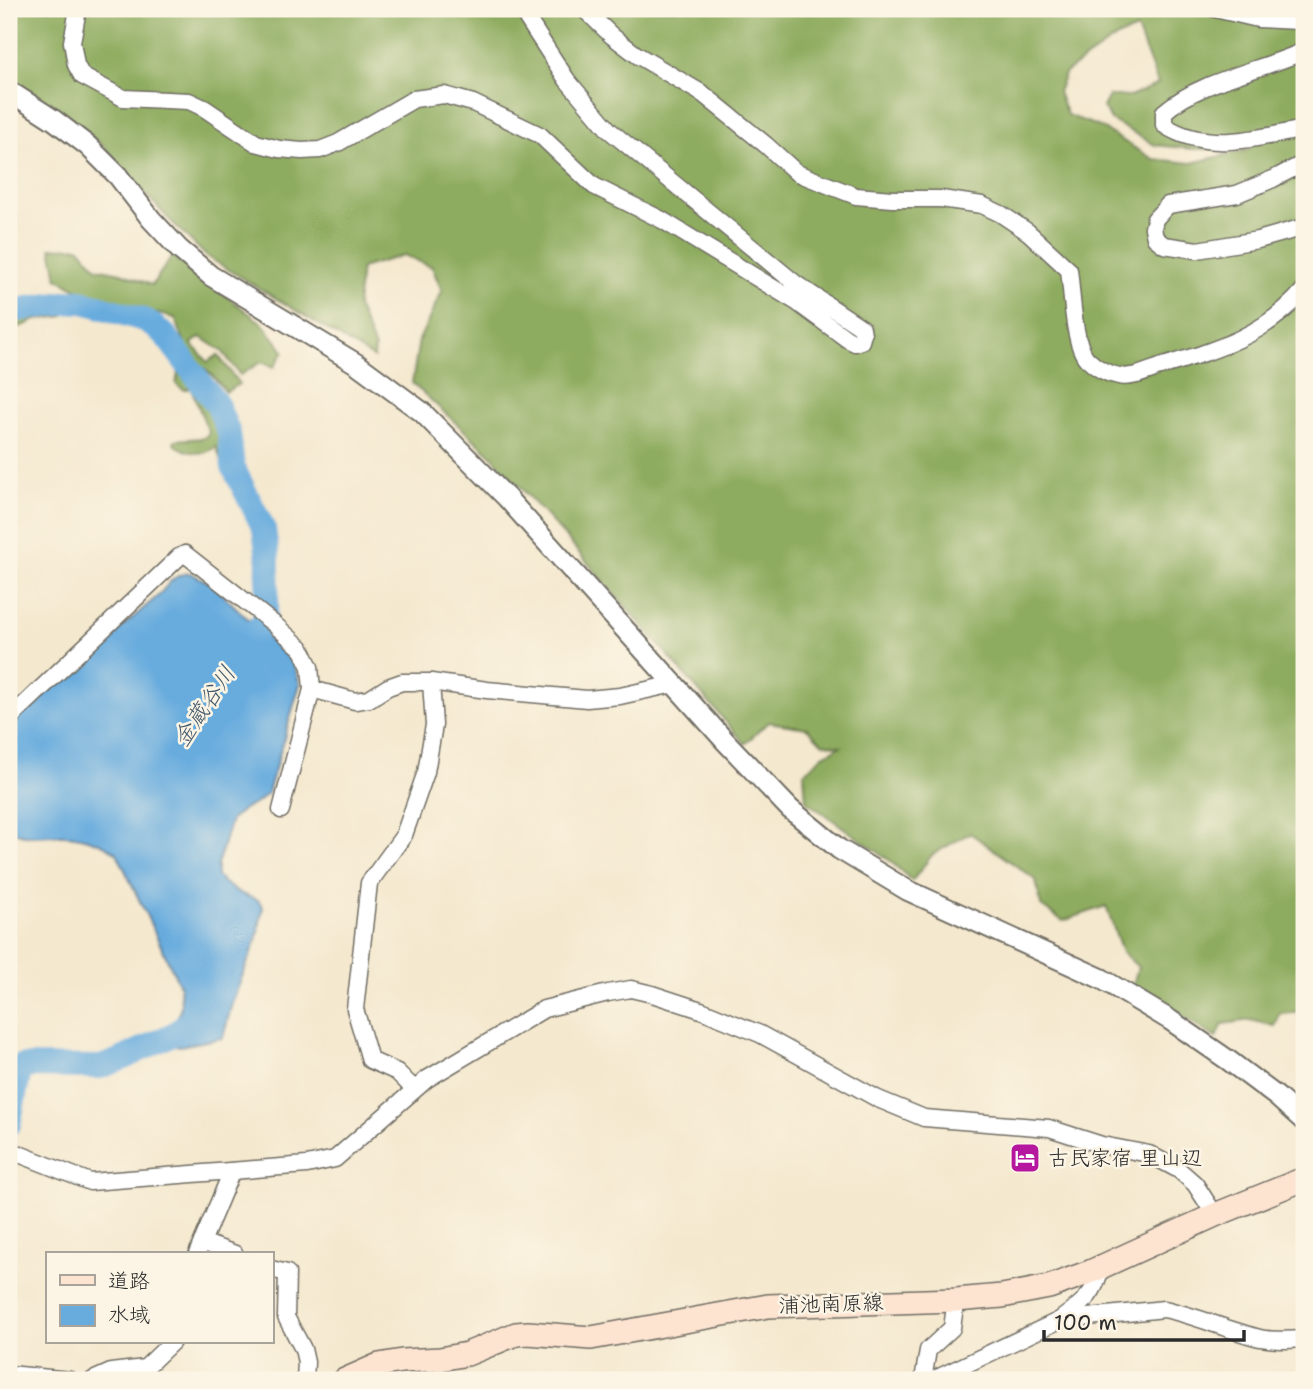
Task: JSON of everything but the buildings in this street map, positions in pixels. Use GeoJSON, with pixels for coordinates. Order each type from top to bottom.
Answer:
{"type":"FeatureCollection","features":[{"type":"Feature","properties":{"kind":"main road","name":"浦池南原線"},"geometry":{"type":"LineString","coordinates":[[345,1380],[379,1365],[467,1354],[516,1334],[591,1338],[768,1307],[956,1300],[1002,1296],[1049,1287],[1304,1179]]}},
{"type":"Feature","properties":{"kind":"street"},"geometry":{"type":"LineString","coordinates":[[78,9],[72,42],[76,65],[82,76],[123,98],[189,101],[256,143],[279,149],[320,150],[338,143],[414,99],[444,95],[473,103],[540,135],[594,186],[662,220],[798,303],[847,340],[855,343],[861,341],[862,328],[796,284],[609,130],[567,80],[521,9]]}},
{"type":"Feature","properties":{"kind":"street"},"geometry":{"type":"LineString","coordinates":[[584,9],[611,36],[637,55],[704,94],[797,173],[856,196],[942,199],[982,205],[1028,232],[1069,271],[1076,334],[1084,356],[1102,371],[1121,377],[1136,375],[1213,351],[1243,338],[1275,318],[1304,290]]}},
{"type":"Feature","properties":{"kind":"street"},"geometry":{"type":"LineString","coordinates":[[1216,9],[1258,19],[1304,23]]}},
{"type":"Feature","properties":{"kind":"street"},"geometry":{"type":"LineString","coordinates":[[1304,51],[1178,100],[1164,112],[1164,125],[1176,133],[1203,140],[1245,141],[1304,130]]}},
{"type":"Feature","properties":{"kind":"street"},"geometry":{"type":"LineString","coordinates":[[9,91],[88,146],[118,176],[160,229],[211,276],[357,364],[422,412],[507,498],[726,742],[790,809],[839,849],[906,890],[1102,979],[1170,1020],[1228,1060],[1304,1121]]}},
{"type":"Feature","properties":{"kind":"street"},"geometry":{"type":"LineString","coordinates":[[1304,163],[1237,194],[1168,205],[1155,219],[1153,228],[1155,238],[1164,245],[1197,250],[1258,240],[1304,227]]}},
{"type":"Feature","properties":{"kind":"street"},"geometry":{"type":"LineString","coordinates":[[9,719],[178,557],[185,554],[301,648],[310,667],[312,690],[281,810]]}},
{"type":"Feature","properties":{"kind":"street"},"geometry":{"type":"LineString","coordinates":[[312,690],[355,701],[369,699],[402,682],[431,682],[587,699],[620,696],[674,684]]}},
{"type":"Feature","properties":{"kind":"street"},"geometry":{"type":"LineString","coordinates":[[414,1089],[397,1072],[370,1060],[355,1009],[369,883],[404,835],[426,772],[434,726],[431,682]]}},
{"type":"Feature","properties":{"kind":"street"},"geometry":{"type":"LineString","coordinates":[[9,1150],[90,1182],[307,1164],[335,1159],[427,1079],[544,1009],[631,989],[652,993],[701,1010],[760,1034],[878,1098],[925,1118],[1049,1128],[1102,1145],[1149,1154],[1179,1170],[1195,1184],[1216,1215]]}},
{"type":"Feature","properties":{"kind":"street"},"geometry":{"type":"LineString","coordinates":[[223,1252],[200,1248],[232,1171]]}},
{"type":"Feature","properties":{"kind":"street"},"geometry":{"type":"LineString","coordinates":[[933,1380],[1060,1320],[1086,1300],[1097,1283],[1101,1267]]}},
{"type":"Feature","properties":{"kind":"street"},"geometry":{"type":"LineString","coordinates":[[273,1270],[287,1273],[286,1317],[303,1349],[306,1380]]}},
{"type":"Feature","properties":{"kind":"street"},"geometry":{"type":"LineString","coordinates":[[923,1380],[928,1350],[952,1328],[956,1300]]}},
{"type":"Feature","properties":{"kind":"street"},"geometry":{"type":"LineString","coordinates":[[1060,1320],[1164,1309],[1259,1338],[1304,1339]]}},
{"type":"Feature","properties":{"kind":"street"},"geometry":{"type":"LineString","coordinates":[[93,1380],[111,1372],[145,1368],[170,1344]]}},
{"type":"Feature","properties":{"kind":"street"},"geometry":{"type":"LineString","coordinates":[[9,1374],[70,1380]]}},
{"type":"Feature","properties":{"kind":"green space"},"geometry":{"type":"Polygon","coordinates":[[[11,9],[1304,9],[1304,1012],[1280,1014],[1275,1026],[1250,1020],[1223,1024],[1216,1038],[1133,985],[1138,967],[1122,952],[1106,906],[1063,921],[1041,906],[1036,880],[970,833],[932,855],[912,881],[889,860],[806,801],[804,773],[823,755],[841,746],[822,743],[807,728],[768,722],[745,744],[490,454],[412,383],[419,340],[442,291],[432,267],[404,255],[361,268],[357,306],[375,348],[374,358],[206,256],[103,146],[55,109],[15,84],[9,56],[11,9]],[[1137,29],[1119,36],[1066,72],[1058,92],[1067,115],[1100,127],[1153,159],[1191,163],[1247,150],[1266,134],[1215,149],[1155,145],[1111,120],[1103,107],[1109,96],[1132,96],[1158,84],[1137,29]]]}},
{"type":"Feature","properties":{"kind":"green space"},"geometry":{"type":"Polygon","coordinates":[[[79,247],[97,268],[121,273],[152,285],[172,256],[262,323],[284,351],[274,367],[261,362],[240,375],[222,351],[201,337],[192,343],[208,362],[218,355],[239,384],[226,392],[212,375],[190,356],[175,318],[151,312],[133,312],[84,293],[57,278],[51,248],[79,247]]]}},
{"type":"Feature","properties":{"kind":"green space"},"geometry":{"type":"Polygon","coordinates":[[[62,307],[64,316],[35,320],[23,326],[9,328],[9,315],[62,307]]]}},
{"type":"Feature","properties":{"kind":"green space"},"geometry":{"type":"Polygon","coordinates":[[[184,369],[215,410],[224,434],[228,465],[236,484],[227,476],[216,447],[195,453],[174,444],[175,440],[204,438],[209,433],[191,388],[184,390],[176,384],[178,373],[184,369]]]}},
{"type":"Feature","properties":{"kind":"water"},"geometry":{"type":"Polygon","coordinates":[[[190,573],[212,584],[293,663],[300,684],[268,793],[231,820],[217,865],[217,876],[224,883],[239,893],[258,900],[263,907],[257,938],[232,1003],[223,1038],[180,1046],[174,1045],[175,1025],[181,1006],[180,986],[117,853],[86,838],[28,835],[9,829],[9,725],[159,595],[172,580],[190,573]]]}},
{"type":"Feature","properties":{"kind":"waterway","name":"金蔵谷川"},"geometry":{"type":"LineString","coordinates":[[9,311],[79,301],[147,321],[165,335],[218,406],[229,433],[233,467],[264,529],[268,558],[264,620],[239,655]]}},
{"type":"Feature","properties":{"kind":"waterway","name":"金蔵谷川"},"geometry":{"type":"LineString","coordinates":[[9,1124],[21,1066],[100,1067],[177,1032],[198,1013]]}},
{"type":"Feature","properties":{"kind":"place","name":"古民家宿 里山辺"},"geometry":{"type":"Point","coordinates":[1025,1158]}}]}
